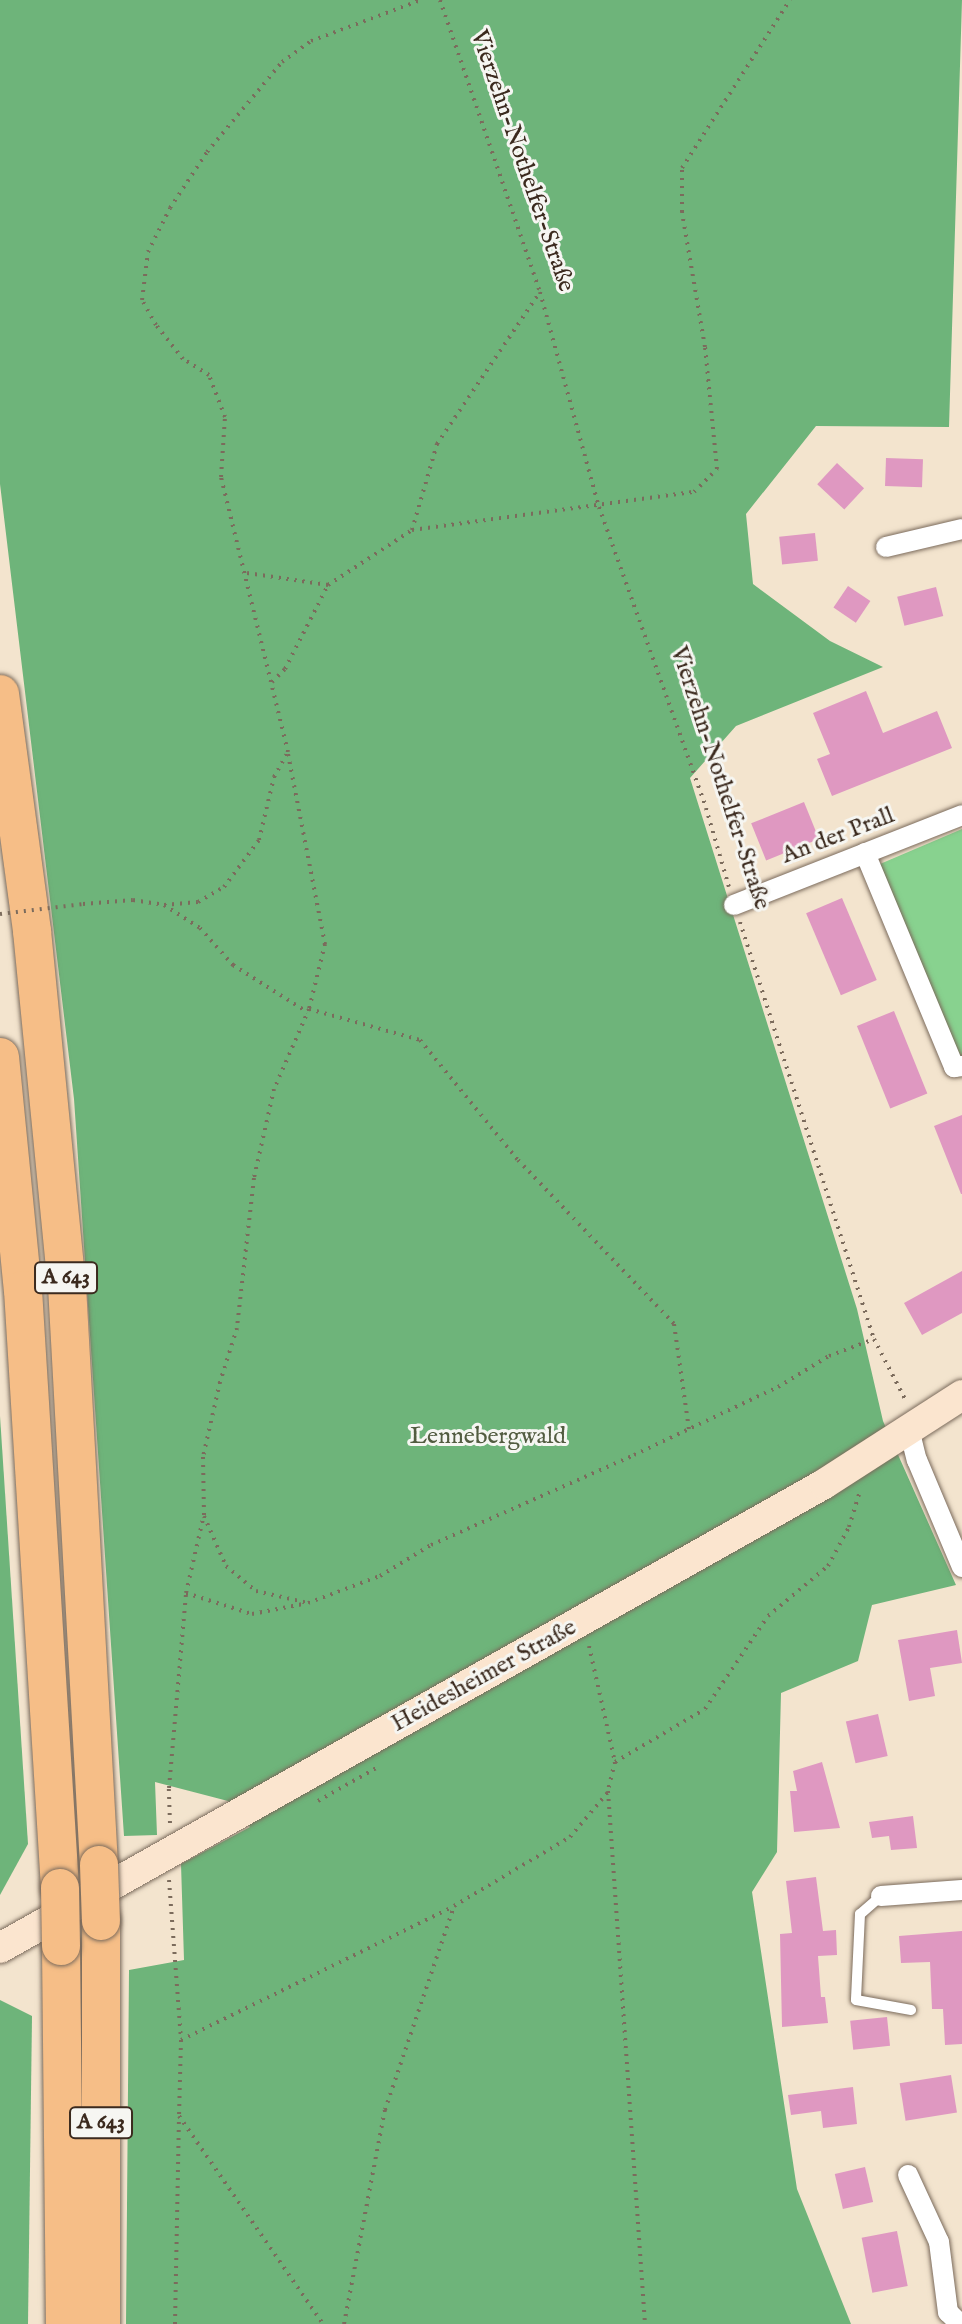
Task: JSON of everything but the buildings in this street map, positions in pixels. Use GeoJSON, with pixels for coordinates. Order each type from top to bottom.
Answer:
{"type":"FeatureCollection","features":[{"type":"Feature","properties":{"kind":"highway","name":"A 643"},"geometry":{"type":"LineString","coordinates":[[0,694],[32,931],[67,1286],[101,1921],[101,2324]]}},
{"type":"Feature","properties":{"kind":"highway","name":"A 643"},"geometry":{"type":"LineString","coordinates":[[0,1057],[23,1290],[60,1888],[65,2324]]}},
{"type":"Feature","properties":{"kind":"main road","name":"Heidesheimer Straße"},"geometry":{"type":"LineString","coordinates":[[0,1948],[847,1470],[962,1395]]}},
{"type":"Feature","properties":{"kind":"street"},"geometry":{"type":"LineString","coordinates":[[886,547],[962,529]]}},
{"type":"Feature","properties":{"kind":"street","name":"An der Prall"},"geometry":{"type":"LineString","coordinates":[[734,905],[962,815]]}},
{"type":"Feature","properties":{"kind":"street"},"geometry":{"type":"LineString","coordinates":[[865,853],[954,1067],[962,1066]]}},
{"type":"Feature","properties":{"kind":"street"},"geometry":{"type":"LineString","coordinates":[[909,1429],[917,1460],[962,1567]]}},
{"type":"Feature","properties":{"kind":"street"},"geometry":{"type":"LineString","coordinates":[[881,1896],[962,1890]]}},
{"type":"Feature","properties":{"kind":"street"},"geometry":{"type":"LineString","coordinates":[[908,2175],[939,2242],[948,2312],[960,2324]]}},
{"type":"Feature","properties":{"kind":"lane"},"geometry":{"type":"LineString","coordinates":[[881,1896],[860,1914],[856,2000],[911,2010]]}},
{"type":"Feature","properties":{"kind":"path"},"geometry":{"type":"LineString","coordinates":[[175,2324],[181,2040],[172,1957],[169,1788],[186,1593],[204,1516],[203,1457],[220,1382],[237,1328],[254,1178],[274,1089],[308,1010],[325,944],[288,752],[247,573],[221,477],[225,417],[209,375],[183,359],[156,325],[142,300],[148,252],[170,208],[207,152],[282,62],[311,41],[421,0]]}},
{"type":"Feature","properties":{"kind":"path","name":"Vierzehn-Nothelfer-Straße"},"geometry":{"type":"LineString","coordinates":[[440,0],[540,292],[599,507],[706,808],[734,905],[874,1339],[908,1405],[909,1429]]}},
{"type":"Feature","properties":{"kind":"path"},"geometry":{"type":"LineString","coordinates":[[272,682],[285,669],[328,585],[412,530],[694,492],[717,469],[705,347],[682,212],[682,168],[790,0]]}},
{"type":"Feature","properties":{"kind":"path"},"geometry":{"type":"LineString","coordinates":[[412,530],[437,444],[540,292]]}},
{"type":"Feature","properties":{"kind":"path"},"geometry":{"type":"LineString","coordinates":[[247,573],[328,585]]}},
{"type":"Feature","properties":{"kind":"path"},"geometry":{"type":"LineString","coordinates":[[0,914],[133,900],[164,905],[198,902],[224,887],[259,840],[274,777],[288,752]]}},
{"type":"Feature","properties":{"kind":"path"},"geometry":{"type":"LineString","coordinates":[[164,905],[200,928],[233,965],[308,1010],[420,1040],[518,1160],[674,1324],[689,1429]]}},
{"type":"Feature","properties":{"kind":"path"},"geometry":{"type":"LineString","coordinates":[[186,1593],[252,1614],[308,1603],[380,1576],[431,1545],[471,1531],[778,1387],[829,1356],[874,1339]]}},
{"type":"Feature","properties":{"kind":"path"},"geometry":{"type":"LineString","coordinates":[[615,1762],[705,1709],[768,1616],[828,1566],[849,1527],[862,1485]]}},
{"type":"Feature","properties":{"kind":"path"},"geometry":{"type":"LineString","coordinates":[[204,1516],[226,1566],[256,1591],[308,1603]]}},
{"type":"Feature","properties":{"kind":"path"},"geometry":{"type":"LineString","coordinates":[[586,1619],[615,1762],[608,1791],[645,2324]]}},
{"type":"Feature","properties":{"kind":"path"},"geometry":{"type":"LineString","coordinates":[[181,2040],[454,1906],[570,1837],[608,1791]]}},
{"type":"Feature","properties":{"kind":"path"},"geometry":{"type":"LineString","coordinates":[[344,2324],[385,2110],[454,1906]]}},
{"type":"Feature","properties":{"kind":"path"},"geometry":{"type":"LineString","coordinates":[[179,2116],[323,2324]]}},
{"type":"Feature","properties":{"kind":"green space","name":"Lennebergwald"},"geometry":{"type":"Polygon","coordinates":[[[0,0],[962,0],[949,427],[816,426],[746,514],[753,584],[830,641],[883,667],[736,726],[690,778],[857,1309],[883,1421],[956,1585],[872,1605],[858,1661],[781,1693],[777,1852],[752,1892],[797,2189],[851,2324],[126,2324],[129,1970],[184,1960],[181,1864],[250,1827],[228,1801],[155,1782],[157,1835],[124,1836],[74,1099],[0,484],[0,0]]]}},
{"type":"Feature","properties":{"kind":"green space"},"geometry":{"type":"Polygon","coordinates":[[[962,829],[962,1057],[955,1053],[880,864],[962,829]]]}},
{"type":"Feature","properties":{"kind":"green space"},"geometry":{"type":"Polygon","coordinates":[[[0,1416],[28,1844],[0,1895],[0,1416]]]}},
{"type":"Feature","properties":{"kind":"green space"},"geometry":{"type":"Polygon","coordinates":[[[0,2000],[32,2016],[28,2324],[0,2324],[0,2000]]]}}]}
